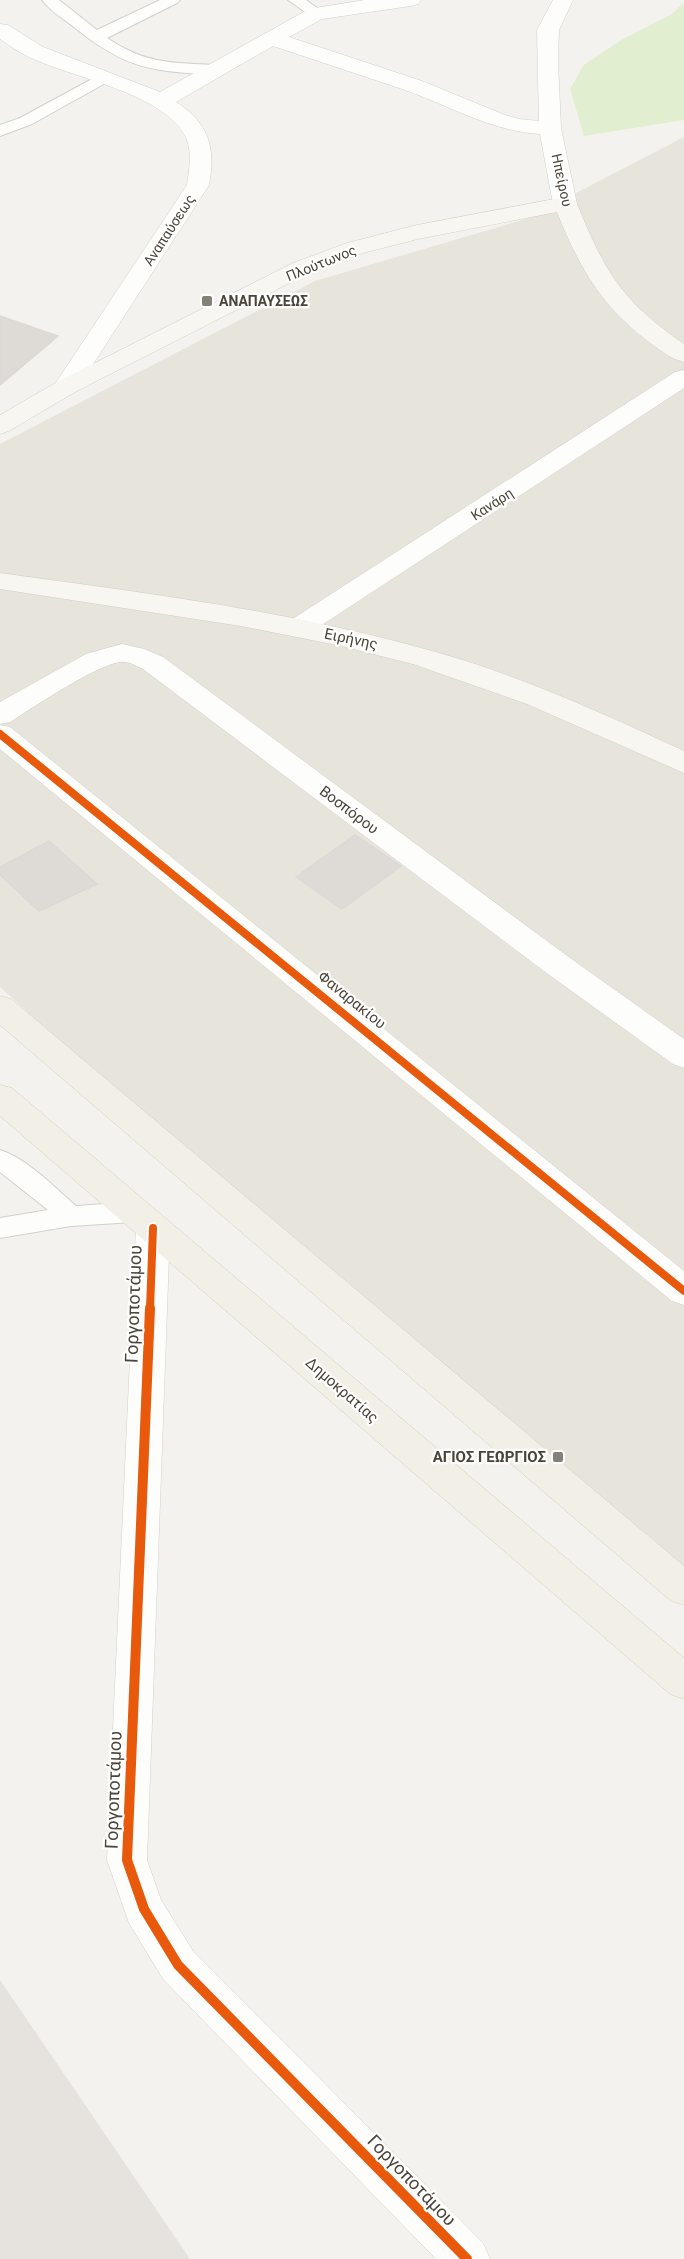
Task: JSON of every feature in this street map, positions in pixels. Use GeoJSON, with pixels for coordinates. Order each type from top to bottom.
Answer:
{"type":"FeatureCollection","features":[{"type":"Feature","properties":{"kind":"main road"},"geometry":{"type":"LineString","coordinates":[[0,1007],[684,1589]]}},
{"type":"Feature","properties":{"kind":"main road","name":"Δημοκρατίας"},"geometry":{"type":"LineString","coordinates":[[0,1097],[684,1682]]}},
{"type":"Feature","properties":{"kind":"street"},"geometry":{"type":"LineString","coordinates":[[160,101],[316,13],[411,0]]}},
{"type":"Feature","properties":{"kind":"street","name":"Ηπείρου"},"geometry":{"type":"LineString","coordinates":[[563,0],[548,30],[547,62],[550,128],[565,204],[584,249],[613,298],[649,331],[684,355]]}},
{"type":"Feature","properties":{"kind":"street","name":"Αναπαύσεως"},"geometry":{"type":"LineString","coordinates":[[0,30],[35,52],[105,77],[160,101],[187,120],[199,141],[203,155],[198,185],[66,387]]}},
{"type":"Feature","properties":{"kind":"street"},"geometry":{"type":"LineString","coordinates":[[272,39],[414,86],[498,120],[517,126],[550,128]]}},
{"type":"Feature","properties":{"kind":"street","name":"Πλούτωνος"},"geometry":{"type":"LineString","coordinates":[[0,426],[66,387],[301,268],[355,248],[480,219],[565,204]]}},
{"type":"Feature","properties":{"kind":"street","name":"Κανάρη"},"geometry":{"type":"LineString","coordinates":[[298,628],[684,377]]}},
{"type":"Feature","properties":{"kind":"street","name":"Ειρήνης"},"geometry":{"type":"LineString","coordinates":[[0,581],[180,607],[298,628],[386,647],[477,675],[607,727],[684,763]]}},
{"type":"Feature","properties":{"kind":"street","name":"Βοσπόρου"},"geometry":{"type":"LineString","coordinates":[[0,715],[100,658],[121,652],[153,663],[559,966],[684,1056]]}},
{"type":"Feature","properties":{"kind":"street","name":"Φαναρακίου"},"geometry":{"type":"LineString","coordinates":[[0,734],[684,1291]]}},
{"type":"Feature","properties":{"kind":"street","name":"Γοργοποτάμου"},"geometry":{"type":"LineString","coordinates":[[143,1220],[127,1860],[144,1909],[178,1965],[467,2259]]}},
{"type":"Feature","properties":{"kind":"lane"},"geometry":{"type":"LineString","coordinates":[[50,0],[96,38],[123,55],[160,67],[217,70]]}},
{"type":"Feature","properties":{"kind":"lane"},"geometry":{"type":"LineString","coordinates":[[96,38],[172,0]]}},
{"type":"Feature","properties":{"kind":"lane"},"geometry":{"type":"LineString","coordinates":[[296,0],[316,13]]}},
{"type":"Feature","properties":{"kind":"lane"},"geometry":{"type":"LineString","coordinates":[[0,131],[26,121],[105,77]]}},
{"type":"Feature","properties":{"kind":"lane"},"geometry":{"type":"LineString","coordinates":[[0,1159],[36,1185],[70,1216]]}},
{"type":"Feature","properties":{"kind":"lane"},"geometry":{"type":"LineString","coordinates":[[0,1228],[70,1216],[143,1220]]}},
{"type":"Feature","properties":{"kind":"shaded area"},"geometry":{"type":"Polygon","coordinates":[[[684,137],[684,1577],[140,1115],[0,987],[0,444],[315,281],[526,219],[684,137]]]}},
{"type":"Feature","properties":{"kind":"shaded area"},"geometry":{"type":"Polygon","coordinates":[[[0,1980],[190,2259],[0,2259],[0,1980]]]}},
{"type":"Feature","properties":{"kind":"green space"},"geometry":{"type":"Polygon","coordinates":[[[684,2],[684,120],[584,136],[570,89],[584,65],[623,39],[672,14],[684,2]]]}},
{"type":"Feature","properties":{"kind":"building"},"geometry":{"type":"Polygon","coordinates":[[[0,316],[58,336],[0,385],[0,316]]]}},
{"type":"Feature","properties":{"kind":"building"},"geometry":{"type":"Polygon","coordinates":[[[355,835],[401,866],[342,909],[296,877],[355,835]]]}},
{"type":"Feature","properties":{"kind":"building"},"geometry":{"type":"Polygon","coordinates":[[[49,841],[97,884],[39,911],[0,875],[0,867],[49,841]]]}},
{"type":"Feature","properties":{"kind":"cycle path"},"geometry":{"type":"LineString","coordinates":[[0,734],[684,1291]]}},
{"type":"Feature","properties":{"kind":"cycle path"},"geometry":{"type":"LineString","coordinates":[[153,1228],[127,1860],[144,1909],[178,1965],[467,2259]]}},
{"type":"Feature","properties":{"kind":"place","name":"ΑΝΑΠΑΥΣΕΩΣ"},"geometry":{"type":"Point","coordinates":[207,301]}},
{"type":"Feature","properties":{"kind":"place","name":"ΑΓΙΟΣ ΓΕΩΡΓΙΟΣ"},"geometry":{"type":"Point","coordinates":[558,1457]}}]}
